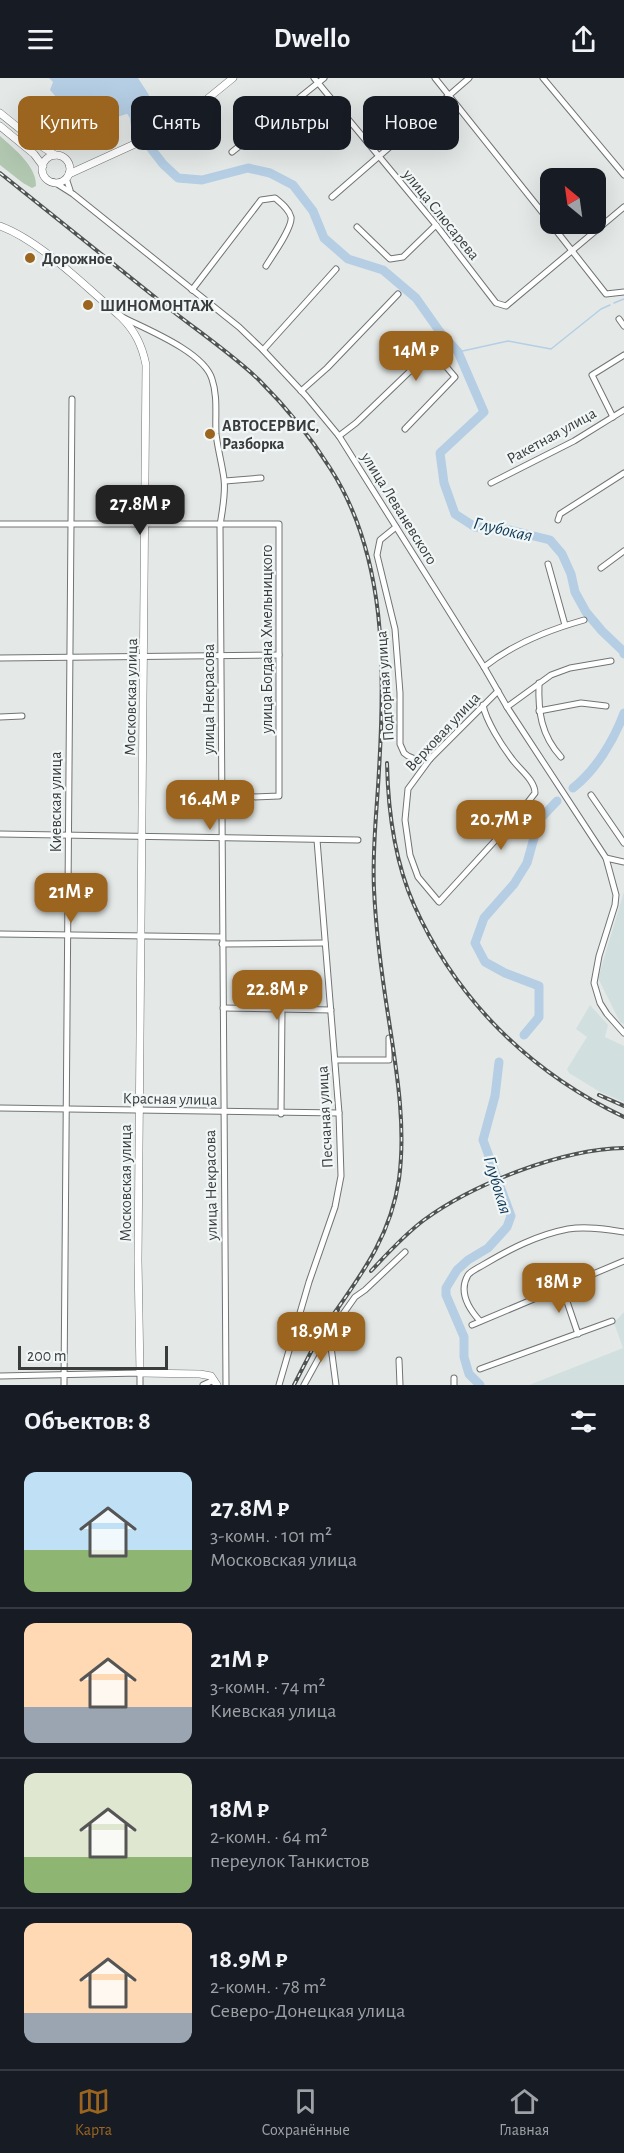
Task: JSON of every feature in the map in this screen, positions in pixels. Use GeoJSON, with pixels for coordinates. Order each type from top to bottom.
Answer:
{"type":"FeatureCollection","features":[{"type":"Feature","properties":{"kind":"main road"},"geometry":{"type":"LineString","coordinates":[[0,126],[34,154],[43,166],[45,176],[54,182],[60,182],[86,166],[159,132],[190,113],[229,79]]}},
{"type":"Feature","properties":{"kind":"main road"},"geometry":{"type":"LineString","coordinates":[[0,113],[55,155]]}},
{"type":"Feature","properties":{"kind":"main road"},"geometry":{"type":"LineString","coordinates":[[43,166],[48,157],[63,156],[70,169],[67,176]]}},
{"type":"Feature","properties":{"kind":"main road"},"geometry":{"type":"LineString","coordinates":[[68,162],[86,166]]}},
{"type":"Feature","properties":{"kind":"main road","name":"Московская улица"},"geometry":{"type":"LineString","coordinates":[[0,226],[30,241],[121,317],[132,328],[143,349],[146,365],[138,1260],[140,1373]]}},
{"type":"Feature","properties":{"kind":"main road"},"geometry":{"type":"LineString","coordinates":[[140,1373],[200,1374],[211,1376],[216,1383]]}},
{"type":"Feature","properties":{"kind":"street"},"geometry":{"type":"LineString","coordinates":[[232,152],[316,80],[324,78]]}},
{"type":"Feature","properties":{"kind":"street"},"geometry":{"type":"LineString","coordinates":[[435,78],[540,209]]}},
{"type":"Feature","properties":{"kind":"street"},"geometry":{"type":"LineString","coordinates":[[332,197],[469,78]]}},
{"type":"Feature","properties":{"kind":"street"},"geometry":{"type":"LineString","coordinates":[[543,78],[624,175]]}},
{"type":"Feature","properties":{"kind":"street","name":"улица Слюсарева"},"geometry":{"type":"LineString","coordinates":[[316,80],[436,225],[496,303],[506,306],[572,250]]}},
{"type":"Feature","properties":{"kind":"street","name":"улица Леваневского"},"geometry":{"type":"LineString","coordinates":[[67,176],[67,184],[73,194]]}},
{"type":"Feature","properties":{"kind":"street","name":"улица Леваневского"},"geometry":{"type":"LineString","coordinates":[[54,182],[73,194],[263,350],[339,436],[507,707],[606,858],[615,887],[615,904],[599,956],[594,983],[604,1009],[624,1034]]}},
{"type":"Feature","properties":{"kind":"street"},"geometry":{"type":"LineString","coordinates":[[192,290],[261,200],[275,198],[285,206],[291,216],[290,224],[266,266]]}},
{"type":"Feature","properties":{"kind":"street"},"geometry":{"type":"LineString","coordinates":[[572,250],[624,207]]}},
{"type":"Feature","properties":{"kind":"street"},"geometry":{"type":"LineString","coordinates":[[357,227],[390,259],[403,257],[436,225]]}},
{"type":"Feature","properties":{"kind":"street"},"geometry":{"type":"LineString","coordinates":[[560,234],[606,294],[624,292]]}},
{"type":"Feature","properties":{"kind":"street"},"geometry":{"type":"LineString","coordinates":[[263,350],[336,269]]}},
{"type":"Feature","properties":{"kind":"street"},"geometry":{"type":"LineString","coordinates":[[301,391],[327,368],[398,294]]}},
{"type":"Feature","properties":{"kind":"street","name":"улица Некрасова"},"geometry":{"type":"LineString","coordinates":[[121,317],[170,340],[203,364],[212,377],[216,400],[216,432],[225,481],[220,525],[226,1385]]}},
{"type":"Feature","properties":{"kind":"street"},"geometry":{"type":"LineString","coordinates":[[619,319],[624,326]]}},
{"type":"Feature","properties":{"kind":"street"},"geometry":{"type":"LineString","coordinates":[[339,436],[356,423],[432,350],[455,377],[405,429]]}},
{"type":"Feature","properties":{"kind":"street"},"geometry":{"type":"LineString","coordinates":[[613,417],[592,375],[624,355]]}},
{"type":"Feature","properties":{"kind":"street","name":"Киевская улица"},"geometry":{"type":"LineString","coordinates":[[64,1385],[72,399]]}},
{"type":"Feature","properties":{"kind":"street","name":"Ракетная улица"},"geometry":{"type":"LineString","coordinates":[[490,483],[574,441],[624,410]]}},
{"type":"Feature","properties":{"kind":"street"},"geometry":{"type":"LineString","coordinates":[[558,520],[560,514],[624,473]]}},
{"type":"Feature","properties":{"kind":"street"},"geometry":{"type":"LineString","coordinates":[[225,481],[261,478]]}},
{"type":"Feature","properties":{"kind":"street","name":"улица Богдана Хмельницкого"},"geometry":{"type":"LineString","coordinates":[[0,524],[279,524],[279,796],[222,798]]}},
{"type":"Feature","properties":{"kind":"street","name":"Подгорная улица"},"geometry":{"type":"LineString","coordinates":[[396,527],[383,536],[377,549],[394,629],[400,693],[400,744],[408,756],[415,759],[430,759]]}},
{"type":"Feature","properties":{"kind":"street"},"geometry":{"type":"LineString","coordinates":[[601,568],[624,551]]}},
{"type":"Feature","properties":{"kind":"street"},"geometry":{"type":"LineString","coordinates":[[548,564],[565,626]]}},
{"type":"Feature","properties":{"kind":"street"},"geometry":{"type":"LineString","coordinates":[[484,667],[506,650],[584,620]]}},
{"type":"Feature","properties":{"kind":"street"},"geometry":{"type":"LineString","coordinates":[[0,658],[279,655]]}},
{"type":"Feature","properties":{"kind":"street"},"geometry":{"type":"LineString","coordinates":[[507,707],[551,675],[570,668],[611,661]]}},
{"type":"Feature","properties":{"kind":"street"},"geometry":{"type":"LineString","coordinates":[[539,683],[539,711],[546,736],[561,757]]}},
{"type":"Feature","properties":{"kind":"street","name":"Верховая улица"},"geometry":{"type":"LineString","coordinates":[[483,705],[484,713],[511,759],[535,789],[533,797],[439,902],[418,877],[410,855],[405,820],[408,789],[430,759],[483,705],[498,691]]}},
{"type":"Feature","properties":{"kind":"street"},"geometry":{"type":"LineString","coordinates":[[539,711],[581,703],[606,706]]}},
{"type":"Feature","properties":{"kind":"street"},"geometry":{"type":"LineString","coordinates":[[0,717],[22,716]]}},
{"type":"Feature","properties":{"kind":"street"},"geometry":{"type":"LineString","coordinates":[[591,795],[624,843]]}},
{"type":"Feature","properties":{"kind":"street"},"geometry":{"type":"LineString","coordinates":[[0,834],[358,840]]}},
{"type":"Feature","properties":{"kind":"street","name":"Песчаная улица"},"geometry":{"type":"LineString","coordinates":[[279,1385],[309,1282],[335,1207],[341,1176],[339,1113],[317,840]]}},
{"type":"Feature","properties":{"kind":"street"},"geometry":{"type":"LineString","coordinates":[[606,858],[624,862]]}},
{"type":"Feature","properties":{"kind":"street"},"geometry":{"type":"LineString","coordinates":[[0,934],[142,936],[325,943]]}},
{"type":"Feature","properties":{"kind":"street"},"geometry":{"type":"LineString","coordinates":[[223,1008],[331,1010]]}},
{"type":"Feature","properties":{"kind":"street"},"geometry":{"type":"LineString","coordinates":[[281,1114],[282,1009]]}},
{"type":"Feature","properties":{"kind":"street"},"geometry":{"type":"LineString","coordinates":[[335,1060],[389,1060],[389,1038]]}},
{"type":"Feature","properties":{"kind":"street","name":"Красная улица"},"geometry":{"type":"LineString","coordinates":[[0,1108],[281,1114],[339,1113]]}},
{"type":"Feature","properties":{"kind":"street"},"geometry":{"type":"LineString","coordinates":[[480,1321],[470,1310],[465,1298],[465,1283],[469,1274],[514,1247],[535,1238],[567,1230],[608,1229],[624,1232]]}},
{"type":"Feature","properties":{"kind":"street"},"geometry":{"type":"LineString","coordinates":[[304,1385],[355,1297],[405,1252]]}},
{"type":"Feature","properties":{"kind":"street"},"geometry":{"type":"LineString","coordinates":[[472,1325],[624,1261]]}},
{"type":"Feature","properties":{"kind":"street"},"geometry":{"type":"LineString","coordinates":[[562,1287],[578,1334]]}},
{"type":"Feature","properties":{"kind":"street"},"geometry":{"type":"LineString","coordinates":[[480,1370],[612,1321]]}},
{"type":"Feature","properties":{"kind":"street"},"geometry":{"type":"LineString","coordinates":[[330,1338],[336,1385]]}},
{"type":"Feature","properties":{"kind":"street"},"geometry":{"type":"LineString","coordinates":[[399,1360],[400,1385]]}},
{"type":"Feature","properties":{"kind":"street"},"geometry":{"type":"LineString","coordinates":[[0,1376],[140,1373]]}},
{"type":"Feature","properties":{"kind":"street","name":"Московская улица"},"geometry":{"type":"LineString","coordinates":[[140,1373],[140,1385]]}},
{"type":"Feature","properties":{"kind":"street"},"geometry":{"type":"LineString","coordinates":[[203,1385],[216,1383]]}},
{"type":"Feature","properties":{"kind":"shaded area"},"geometry":{"type":"Polygon","coordinates":[[[624,892],[624,1024],[620,1022],[598,978],[624,892]]]}},
{"type":"Feature","properties":{"kind":"shaded area"},"geometry":{"type":"Polygon","coordinates":[[[590,1005],[608,1025],[605,1037],[624,1046],[624,1102],[600,1092],[569,1073],[567,1069],[587,1037],[576,1029],[590,1005]]]}},
{"type":"Feature","properties":{"kind":"shaded area"},"geometry":{"type":"Polygon","coordinates":[[[624,1312],[624,1385],[529,1385],[623,1348],[614,1323],[624,1312]]]}},
{"type":"Feature","properties":{"kind":"green space"},"geometry":{"type":"Polygon","coordinates":[[[0,136],[33,171],[36,186],[32,188],[23,183],[0,165],[0,136]]]}},
{"type":"Feature","properties":{"kind":"water"},"geometry":{"type":"Polygon","coordinates":[[[49,78],[138,78],[149,95],[131,96],[131,113],[119,116],[119,96],[55,96],[50,90],[53,82],[49,78]]]}},
{"type":"Feature","properties":{"kind":"waterway","name":"Глубокая"},"geometry":{"type":"LineString","coordinates":[[126,104],[134,116],[136,129],[163,164],[178,178],[202,180],[248,168],[270,173],[293,185],[313,211],[324,238],[348,259],[383,270],[416,298],[440,332],[458,352],[484,412],[440,453],[444,483],[455,514],[475,527],[505,529],[550,540],[562,554],[571,574],[575,592],[586,612],[624,654]]}},
{"type":"Feature","properties":{"kind":"waterway"},"geometry":{"type":"LineString","coordinates":[[614,303],[624,299]]}},
{"type":"Feature","properties":{"kind":"waterway"},"geometry":{"type":"LineString","coordinates":[[458,352],[508,341],[551,349],[601,309],[610,305]]}},
{"type":"Feature","properties":{"kind":"waterway","name":"Глубокая"},"geometry":{"type":"LineString","coordinates":[[573,788],[603,754],[624,713]]}},
{"type":"Feature","properties":{"kind":"waterway","name":"Глубокая"},"geometry":{"type":"LineString","coordinates":[[524,1035],[539,1017],[539,986],[505,973],[485,962],[475,943],[484,918],[514,884],[527,863],[539,820],[557,801]]}},
{"type":"Feature","properties":{"kind":"waterway","name":"Глубокая"},"geometry":{"type":"LineString","coordinates":[[480,1385],[469,1374],[464,1357],[464,1337],[446,1295],[446,1288],[457,1270],[488,1248],[507,1227],[511,1216],[483,1140],[495,1096],[499,1062]]}},
{"type":"Feature","properties":{"kind":"railway"},"geometry":{"type":"LineString","coordinates":[[0,173],[259,380],[297,422],[330,468],[349,502],[363,538],[378,614],[381,653],[381,732],[374,844],[376,922],[400,1100],[402,1140],[399,1179],[383,1235],[333,1315]]}},
{"type":"Feature","properties":{"kind":"railway"},"geometry":{"type":"LineString","coordinates":[[387,763],[391,818],[397,854],[407,889],[432,940],[452,972],[500,1030],[528,1055],[590,1099],[624,1117]]}},
{"type":"Feature","properties":{"kind":"railway"},"geometry":{"type":"LineString","coordinates":[[599,1095],[624,1106]]}},
{"type":"Feature","properties":{"kind":"railway"},"geometry":{"type":"LineString","coordinates":[[371,1271],[424,1220],[467,1194],[546,1162],[600,1150],[624,1148]]}},
{"type":"Feature","properties":{"kind":"railway"},"geometry":{"type":"LineString","coordinates":[[294,1385],[315,1344],[338,1310]]}},
{"type":"Feature","properties":{"kind":"place","name":"Дорожное"},"geometry":{"type":"Point","coordinates":[30,258]}},
{"type":"Feature","properties":{"kind":"place","name":"ШИНОМОНТАЖ"},"geometry":{"type":"Point","coordinates":[88,305]}},
{"type":"Feature","properties":{"kind":"place","name":"АВТОСЕРВИС, Разборка"},"geometry":{"type":"Point","coordinates":[210,434]}}]}
